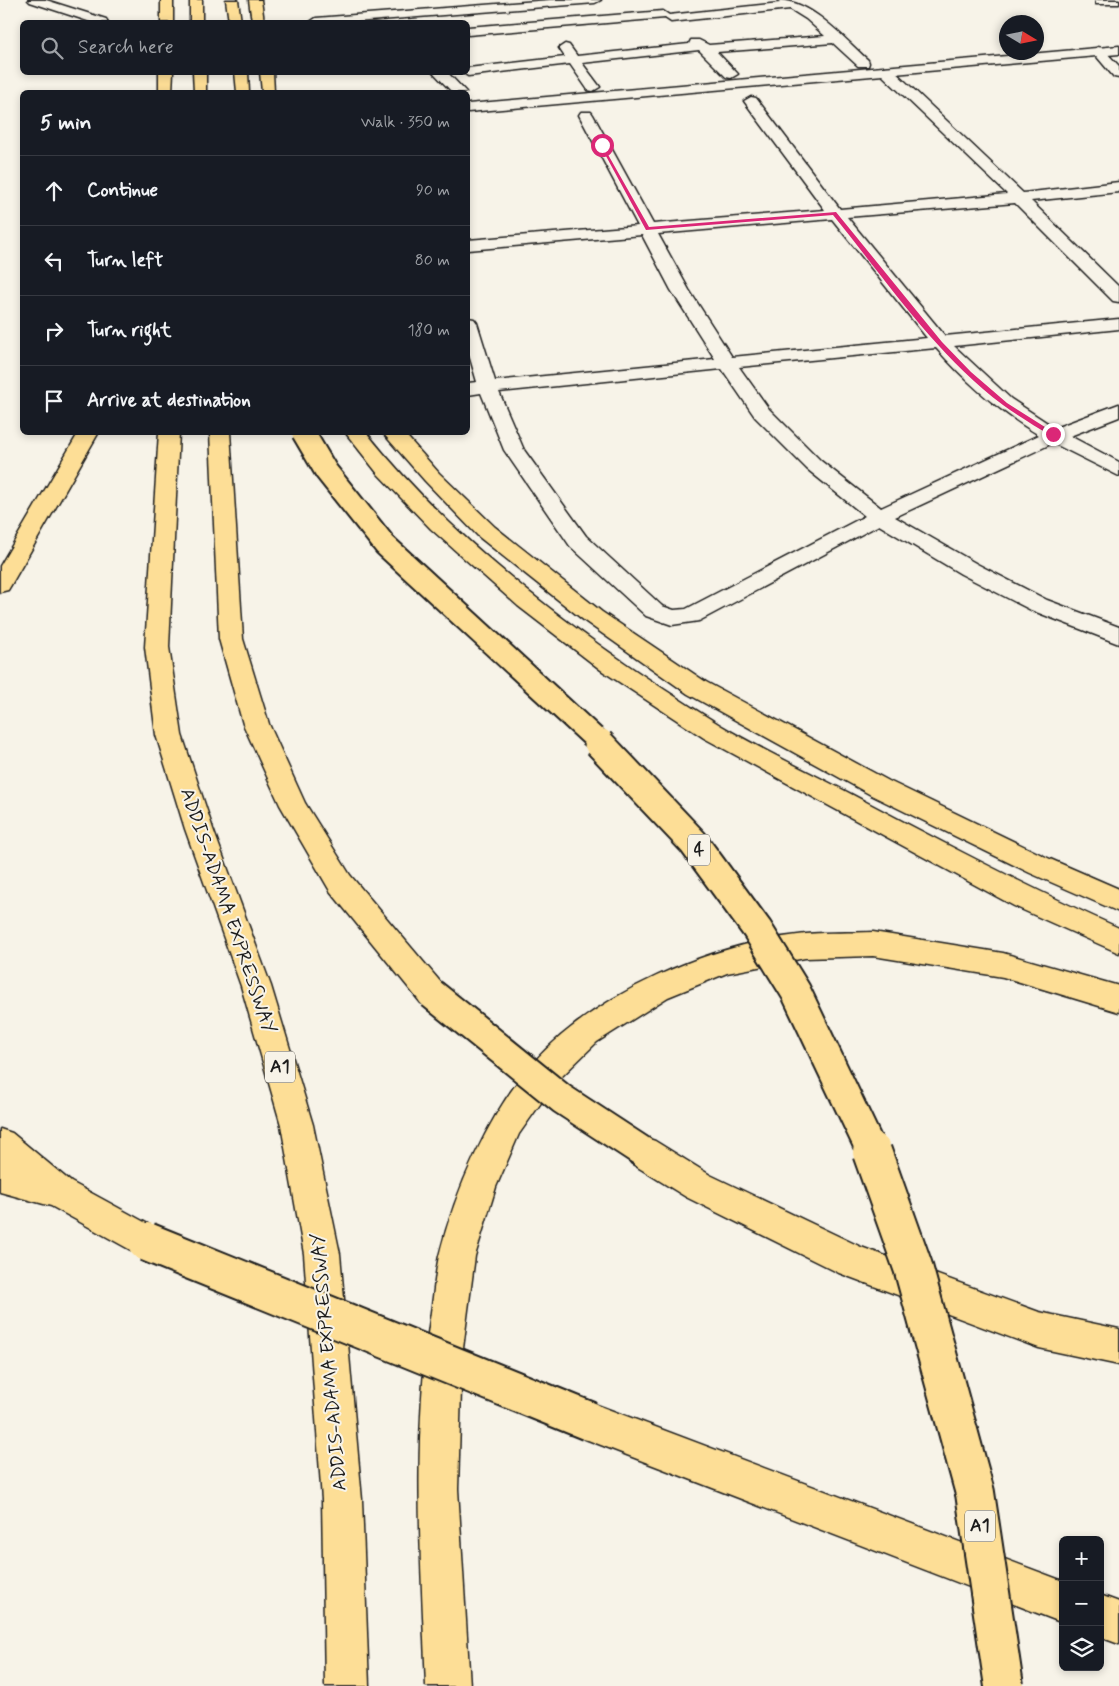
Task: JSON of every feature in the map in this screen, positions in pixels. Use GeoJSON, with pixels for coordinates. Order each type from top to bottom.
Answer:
{"type":"FeatureCollection","features":[{"type":"Feature","properties":{"kind":"highway"},"geometry":{"type":"LineString","coordinates":[[167,0],[167,20]]}},
{"type":"Feature","properties":{"kind":"highway"},"geometry":{"type":"LineString","coordinates":[[196,0],[196,20]]}},
{"type":"Feature","properties":{"kind":"highway"},"geometry":{"type":"LineString","coordinates":[[232,0],[235,20]]}},
{"type":"Feature","properties":{"kind":"highway"},"geometry":{"type":"LineString","coordinates":[[255,0],[258,20]]}},
{"type":"Feature","properties":{"kind":"highway"},"geometry":{"type":"LineString","coordinates":[[166,75],[166,90]]}},
{"type":"Feature","properties":{"kind":"highway"},"geometry":{"type":"LineString","coordinates":[[199,75],[200,90]]}},
{"type":"Feature","properties":{"kind":"highway"},"geometry":{"type":"LineString","coordinates":[[241,75],[243,90]]}},
{"type":"Feature","properties":{"kind":"highway"},"geometry":{"type":"LineString","coordinates":[[266,75],[268,90]]}},
{"type":"Feature","properties":{"kind":"highway"},"geometry":{"type":"LineString","coordinates":[[0,584],[87,435]]}},
{"type":"Feature","properties":{"kind":"highway"},"geometry":{"type":"LineString","coordinates":[[220,435],[231,639],[256,724],[293,805],[340,882],[432,994],[562,1099],[698,1186],[852,1261],[1039,1330],[1119,1347]]}},
{"type":"Feature","properties":{"kind":"highway","name":"4"},"geometry":{"type":"LineString","coordinates":[[306,435],[326,471],[385,545],[596,738],[693,842],[757,929],[796,992],[876,1161],[913,1267],[941,1370]]}},
{"type":"Feature","properties":{"kind":"highway"},"geometry":{"type":"LineString","coordinates":[[357,435],[386,470],[439,524],[526,601],[610,664],[713,732],[1024,898],[1119,941]]}},
{"type":"Feature","properties":{"kind":"highway"},"geometry":{"type":"LineString","coordinates":[[395,435],[432,477],[487,532],[594,617],[697,688],[880,788],[1040,866],[1119,901]]}},
{"type":"Feature","properties":{"kind":"highway","name":"ADDIS-ADAMA EXPRESSWAY"},"geometry":{"type":"LineString","coordinates":[[168,447],[157,648],[169,735],[199,829],[256,986],[297,1125],[322,1254],[342,1500],[347,1686]]}},
{"type":"Feature","properties":{"kind":"highway"},"geometry":{"type":"LineString","coordinates":[[448,1686],[438,1489],[443,1356],[457,1256],[479,1187],[507,1125],[544,1073],[586,1033],[656,988],[724,962],[805,946],[873,944],[1003,965],[1119,999]]}},
{"type":"Feature","properties":{"kind":"highway"},"geometry":{"type":"LineString","coordinates":[[0,1144],[59,1193],[146,1242],[589,1421],[1059,1600]]}},
{"type":"Feature","properties":{"kind":"highway"},"geometry":{"type":"LineString","coordinates":[[0,1177],[59,1193]]}},
{"type":"Feature","properties":{"kind":"highway","name":"A1"},"geometry":{"type":"LineString","coordinates":[[941,1370],[975,1493],[1004,1686]]}},
{"type":"Feature","properties":{"kind":"highway"},"geometry":{"type":"LineString","coordinates":[[1104,1617],[1119,1623]]}},
{"type":"Feature","properties":{"kind":"street"},"geometry":{"type":"LineString","coordinates":[[34,0],[96,20]]}},
{"type":"Feature","properties":{"kind":"street"},"geometry":{"type":"LineString","coordinates":[[376,20],[406,19],[525,3],[595,0]]}},
{"type":"Feature","properties":{"kind":"street"},"geometry":{"type":"LineString","coordinates":[[1100,2],[1119,1]]}},
{"type":"Feature","properties":{"kind":"street"},"geometry":{"type":"LineString","coordinates":[[399,2],[406,19]]}},
{"type":"Feature","properties":{"kind":"street"},"geometry":{"type":"LineString","coordinates":[[525,3],[575,60],[593,87]]}},
{"type":"Feature","properties":{"kind":"street"},"geometry":{"type":"LineString","coordinates":[[470,31],[545,24],[738,12],[786,3],[810,16],[863,63]]}},
{"type":"Feature","properties":{"kind":"street"},"geometry":{"type":"LineString","coordinates":[[652,4],[704,48],[731,74]]}},
{"type":"Feature","properties":{"kind":"street"},"geometry":{"type":"LineString","coordinates":[[738,12],[774,44]]}},
{"type":"Feature","properties":{"kind":"street"},"geometry":{"type":"LineString","coordinates":[[484,30],[505,67]]}},
{"type":"Feature","properties":{"kind":"street"},"geometry":{"type":"LineString","coordinates":[[470,72],[704,48],[836,39]]}},
{"type":"Feature","properties":{"kind":"street"},"geometry":{"type":"LineString","coordinates":[[1044,45],[1119,39]]}},
{"type":"Feature","properties":{"kind":"street"},"geometry":{"type":"LineString","coordinates":[[470,99],[999,50]]}},
{"type":"Feature","properties":{"kind":"street"},"geometry":{"type":"LineString","coordinates":[[470,108],[1119,50]]}},
{"type":"Feature","properties":{"kind":"street"},"geometry":{"type":"LineString","coordinates":[[1098,51],[1119,74]]}},
{"type":"Feature","properties":{"kind":"street"},"geometry":{"type":"LineString","coordinates":[[886,71],[1119,297]]}},
{"type":"Feature","properties":{"kind":"street"},"geometry":{"type":"LineString","coordinates":[[442,75],[457,90]]}},
{"type":"Feature","properties":{"kind":"street"},"geometry":{"type":"LineString","coordinates":[[751,101],[835,213],[940,343],[969,373],[1005,404],[1053,434],[1119,470]]}},
{"type":"Feature","properties":{"kind":"street"},"geometry":{"type":"LineString","coordinates":[[586,115],[680,290],[727,363],[762,413],[814,465],[878,516],[969,570],[1039,605],[1119,636]]}},
{"type":"Feature","properties":{"kind":"street"},"geometry":{"type":"LineString","coordinates":[[470,245],[1019,198],[1119,187]]}},
{"type":"Feature","properties":{"kind":"street"},"geometry":{"type":"LineString","coordinates":[[478,388],[1119,324]]}},
{"type":"Feature","properties":{"kind":"street"},"geometry":{"type":"LineString","coordinates":[[470,336],[478,388],[514,450],[578,541],[654,611],[672,618],[691,616],[878,516],[1053,434],[1119,410]]}},
{"type":"Feature","properties":{"kind":"route"},"geometry":{"type":"LineString","coordinates":[[602,145],[648,229],[835,213],[940,343],[969,373],[1005,404],[1053,434]]}}]}
